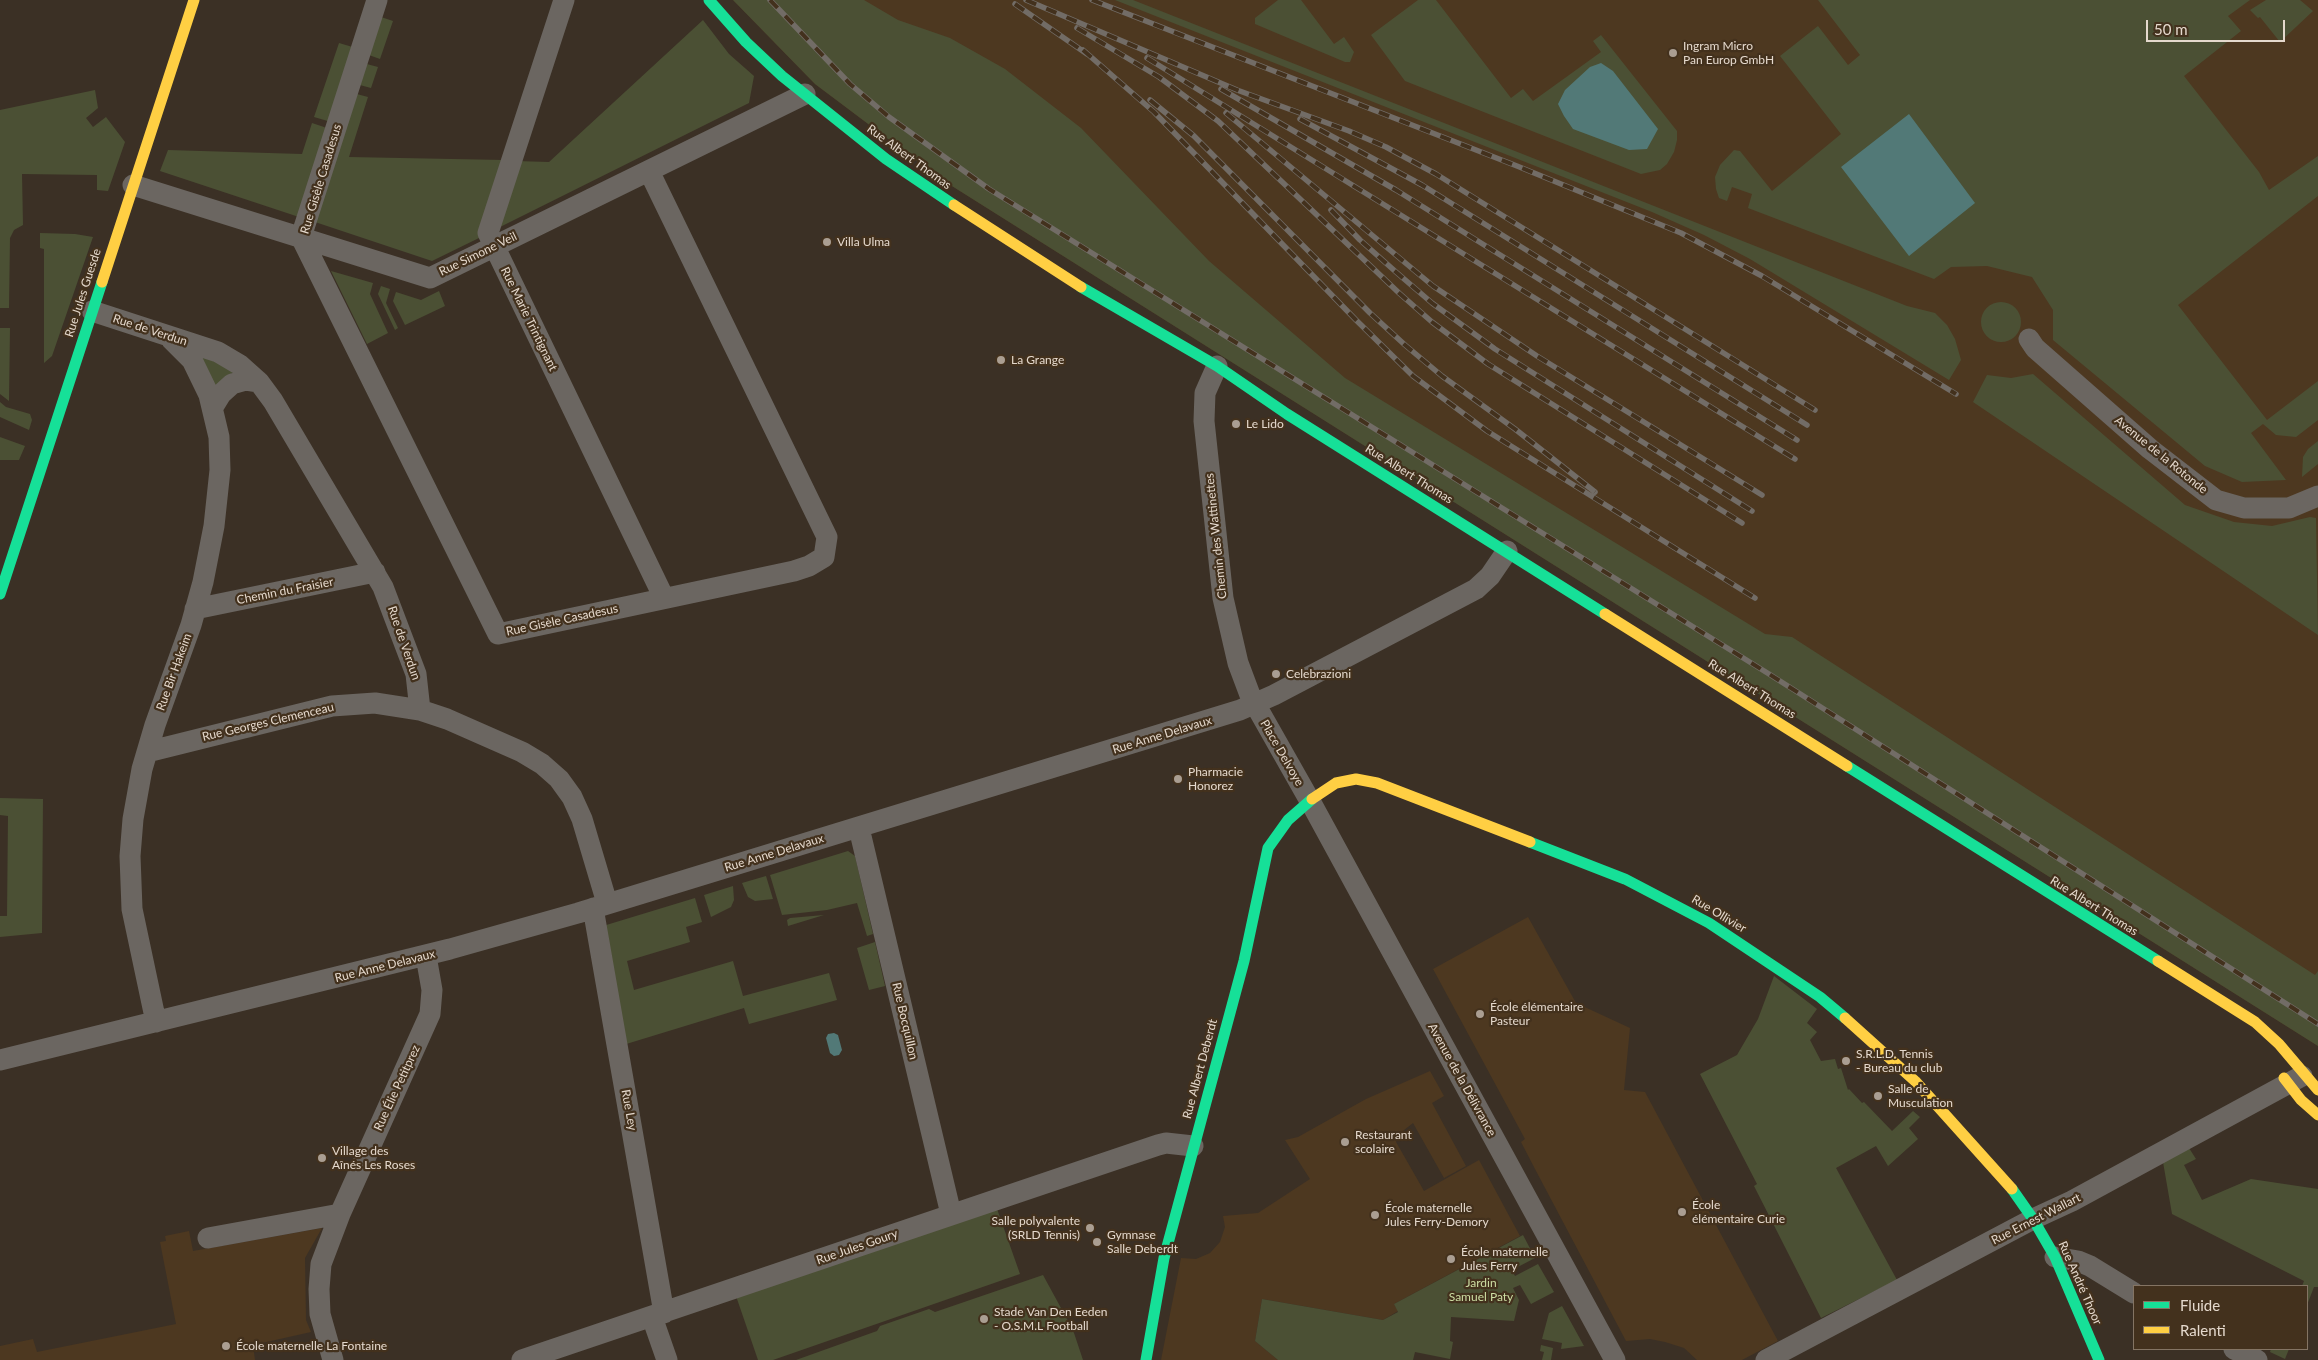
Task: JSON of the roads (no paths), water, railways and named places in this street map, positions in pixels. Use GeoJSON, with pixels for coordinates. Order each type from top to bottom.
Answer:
{"type":"FeatureCollection","features":[{"type":"Feature","properties":{"kind":"street","name":"Rue Jules Guesde"},"geometry":{"type":"LineString","coordinates":[[0,594],[194,0]]}},
{"type":"Feature","properties":{"kind":"street","name":"Rue Gisèle Casadesus"},"geometry":{"type":"LineString","coordinates":[[377,0],[301,237],[498,634],[810,566],[824,557],[827,537],[649,171]]}},
{"type":"Feature","properties":{"kind":"street","name":"Rue Marie Trintignant"},"geometry":{"type":"LineString","coordinates":[[564,0],[488,233],[664,598]]}},
{"type":"Feature","properties":{"kind":"street","name":"Rue Albert Thomas"},"geometry":{"type":"LineString","coordinates":[[709,0],[746,42],[805,94],[886,159],[925,187],[1079,286],[1116,307],[1212,376],[1287,414],[2264,1029],[2297,1079],[2301,1100],[2318,1115]]}},
{"type":"Feature","properties":{"kind":"street","name":"Rue Simone Veil"},"geometry":{"type":"LineString","coordinates":[[133,185],[430,278],[805,94]]}},
{"type":"Feature","properties":{"kind":"street","name":"Rue Albert Thomas"},"geometry":{"type":"LineString","coordinates":[[1116,307],[1180,358]]}},
{"type":"Feature","properties":{"kind":"street","name":"Rue de Verdun"},"geometry":{"type":"LineString","coordinates":[[92,311],[218,352],[240,365],[259,382],[273,401],[375,572],[392,606],[419,688],[420,710]]}},
{"type":"Feature","properties":{"kind":"street","name":"Rue Bir Hakeim"},"geometry":{"type":"LineString","coordinates":[[156,1022],[137,938],[130,875],[134,812],[147,752],[195,609],[207,563],[220,486],[219,437],[213,407],[204,382],[192,360],[167,335]]}},
{"type":"Feature","properties":{"kind":"street","name":"Avenue de la Rotonde"},"geometry":{"type":"LineString","coordinates":[[2028,339],[2035,348],[2150,449],[2216,500],[2244,508],[2289,508],[2318,496]]}},
{"type":"Feature","properties":{"kind":"street","name":"Chemin des Wattinettes"},"geometry":{"type":"LineString","coordinates":[[1212,376],[1205,393],[1203,411],[1223,598],[1238,663],[1255,705]]}},
{"type":"Feature","properties":{"kind":"street"},"geometry":{"type":"LineString","coordinates":[[213,407],[221,394],[232,384],[246,380],[259,382]]}},
{"type":"Feature","properties":{"kind":"street","name":"Rue Albert Thomas"},"geometry":{"type":"LineString","coordinates":[[1236,394],[1287,414]]}},
{"type":"Feature","properties":{"kind":"street","name":"Rue Anne Delavaux"},"geometry":{"type":"LineString","coordinates":[[0,1060],[426,956],[859,828],[1255,705],[1476,589],[1490,576],[1507,551]]}},
{"type":"Feature","properties":{"kind":"street","name":"Chemin du Fraisier"},"geometry":{"type":"LineString","coordinates":[[195,609],[375,572]]}},
{"type":"Feature","properties":{"kind":"street","name":"Rue Georges Clemenceau"},"geometry":{"type":"LineString","coordinates":[[147,752],[332,706],[376,703],[420,710]]}},
{"type":"Feature","properties":{"kind":"street","name":"Place Delvoye"},"geometry":{"type":"LineString","coordinates":[[1255,705],[1310,800]]}},
{"type":"Feature","properties":{"kind":"street"},"geometry":{"type":"LineString","coordinates":[[420,710],[448,719],[522,752],[542,764],[558,779],[578,808],[600,906]]}},
{"type":"Feature","properties":{"kind":"street","name":"Rue Ollivier"},"geometry":{"type":"LineString","coordinates":[[1310,800],[1346,780],[1356,779],[1376,784],[1618,876],[1709,923],[1820,997],[1893,1060],[1927,1094],[2003,1178],[2033,1219]]}},
{"type":"Feature","properties":{"kind":"street","name":"Rue Albert Deberdt"},"geometry":{"type":"LineString","coordinates":[[1146,1360],[1160,1278],[1193,1146],[1244,961],[1268,848],[1288,820],[1310,800]]}},
{"type":"Feature","properties":{"kind":"street","name":"Avenue de la Délivrance"},"geometry":{"type":"LineString","coordinates":[[1310,800],[1615,1360]]}},
{"type":"Feature","properties":{"kind":"street","name":"Rue Bocquillon"},"geometry":{"type":"LineString","coordinates":[[859,828],[951,1214]]}},
{"type":"Feature","properties":{"kind":"street","name":"Rue Ley"},"geometry":{"type":"LineString","coordinates":[[600,906],[658,1315],[667,1360]]}},
{"type":"Feature","properties":{"kind":"street","name":"Rue Élie Petitprez"},"geometry":{"type":"LineString","coordinates":[[333,1360],[320,1314],[319,1274],[324,1250],[430,1014],[432,990],[426,956]]}},
{"type":"Feature","properties":{"kind":"street","name":"Rue Albert Thomas"},"geometry":{"type":"LineString","coordinates":[[2201,990],[2242,1029]]}},
{"type":"Feature","properties":{"kind":"street","name":"Rue Ernest Wallart"},"geometry":{"type":"LineString","coordinates":[[1766,1360],[2033,1219],[2072,1201],[2297,1079]]}},
{"type":"Feature","properties":{"kind":"street","name":"Rue Jules Goury"},"geometry":{"type":"LineString","coordinates":[[522,1360],[1158,1145],[1166,1143],[1193,1146]]}},
{"type":"Feature","properties":{"kind":"street"},"geometry":{"type":"LineString","coordinates":[[208,1238],[340,1214]]}},
{"type":"Feature","properties":{"kind":"street","name":"Rue André Thoor"},"geometry":{"type":"LineString","coordinates":[[2033,1219],[2055,1257],[2099,1360]]}},
{"type":"Feature","properties":{"kind":"street"},"geometry":{"type":"LineString","coordinates":[[2055,1257],[2078,1261],[2090,1266],[2133,1292]]}},
{"type":"Feature","properties":{"kind":"street"},"geometry":{"type":"LineString","coordinates":[[2236,1350],[2257,1360]]}},
{"type":"Feature","properties":{"kind":"water"},"geometry":{"type":"Polygon","coordinates":[[[1601,63],[1613,71],[1658,129],[1647,149],[1629,150],[1573,129],[1564,116],[1558,104],[1565,90],[1590,67],[1601,63]]]}},
{"type":"Feature","properties":{"kind":"water"},"geometry":{"type":"Polygon","coordinates":[[[1909,114],[1975,203],[1909,256],[1841,167],[1909,114]]]}},
{"type":"Feature","properties":{"kind":"water"},"geometry":{"type":"Polygon","coordinates":[[[834,1033],[838,1035],[842,1050],[839,1055],[834,1056],[830,1053],[826,1038],[828,1034],[834,1033]]]}},
{"type":"Feature","properties":{"kind":"railway"},"geometry":{"type":"LineString","coordinates":[[770,0],[850,84],[889,117],[989,189],[1769,674],[2318,1024]]}},
{"type":"Feature","properties":{"kind":"railway"},"geometry":{"type":"LineString","coordinates":[[1026,0],[1237,90],[1349,131],[1386,147],[1436,174],[1815,410]]}},
{"type":"Feature","properties":{"kind":"railway"},"geometry":{"type":"LineString","coordinates":[[1092,0],[1517,166],[1681,233],[1762,276],[1956,394]]}},
{"type":"Feature","properties":{"kind":"railway"},"geometry":{"type":"LineString","coordinates":[[1015,4],[1087,54]]}},
{"type":"Feature","properties":{"kind":"railway"},"geometry":{"type":"LineString","coordinates":[[1077,28],[1159,77],[1218,121],[1399,293],[1432,322],[1488,364],[1742,523]]}},
{"type":"Feature","properties":{"kind":"railway"},"geometry":{"type":"LineString","coordinates":[[1083,50],[1154,112],[1413,376],[1487,431],[1755,598]]}},
{"type":"Feature","properties":{"kind":"railway"},"geometry":{"type":"LineString","coordinates":[[1147,58],[1795,459]]}},
{"type":"Feature","properties":{"kind":"railway"},"geometry":{"type":"LineString","coordinates":[[1221,89],[1396,190],[1797,440]]}},
{"type":"Feature","properties":{"kind":"railway"},"geometry":{"type":"LineString","coordinates":[[1150,100],[1194,136],[1370,313],[1405,345],[1442,376],[1515,429],[1595,492]]}},
{"type":"Feature","properties":{"kind":"railway"},"geometry":{"type":"LineString","coordinates":[[1226,113],[1433,286],[1537,356],[1762,495]]}},
{"type":"Feature","properties":{"kind":"railway"},"geometry":{"type":"LineString","coordinates":[[1300,119],[1422,185],[1807,425]]}},
{"type":"Feature","properties":{"kind":"railway"},"geometry":{"type":"LineString","coordinates":[[1331,210],[1360,240],[1432,303],[1495,349],[1752,511]]}},
{"type":"Feature","properties":{"kind":"place","name":"Ingram Micro Pan Europ GmbH"},"geometry":{"type":"Point","coordinates":[1673,53]}},
{"type":"Feature","properties":{"kind":"place","name":"Villa Ulma"},"geometry":{"type":"Point","coordinates":[827,242]}},
{"type":"Feature","properties":{"kind":"place","name":"La Grange"},"geometry":{"type":"Point","coordinates":[1001,360]}},
{"type":"Feature","properties":{"kind":"place","name":"Le Lido"},"geometry":{"type":"Point","coordinates":[1236,424]}},
{"type":"Feature","properties":{"kind":"place","name":"Celebrazioni"},"geometry":{"type":"Point","coordinates":[1276,674]}},
{"type":"Feature","properties":{"kind":"place","name":"Pharmacie Honorez"},"geometry":{"type":"Point","coordinates":[1178,779]}},
{"type":"Feature","properties":{"kind":"place","name":"École élémentaire Pasteur"},"geometry":{"type":"Point","coordinates":[1480,1014]}},
{"type":"Feature","properties":{"kind":"place","name":"S.R.L.D. Tennis - Bureau du club"},"geometry":{"type":"Point","coordinates":[1846,1061]}},
{"type":"Feature","properties":{"kind":"place","name":"Salle de Musculation"},"geometry":{"type":"Point","coordinates":[1878,1096]}},
{"type":"Feature","properties":{"kind":"place","name":"Restaurant scolaire"},"geometry":{"type":"Point","coordinates":[1345,1142]}},
{"type":"Feature","properties":{"kind":"place","name":"Village des Aînés Les Roses"},"geometry":{"type":"Point","coordinates":[322,1158]}},
{"type":"Feature","properties":{"kind":"place","name":"École élémentaire Curie"},"geometry":{"type":"Point","coordinates":[1682,1212]}},
{"type":"Feature","properties":{"kind":"place","name":"École maternelle Jules Ferry-Demory"},"geometry":{"type":"Point","coordinates":[1375,1215]}},
{"type":"Feature","properties":{"kind":"place","name":"Salle polyvalente (SRLD Tennis)"},"geometry":{"type":"Point","coordinates":[1090,1228]}},
{"type":"Feature","properties":{"kind":"place","name":"Gymnase Salle Deberdt"},"geometry":{"type":"Point","coordinates":[1097,1242]}},
{"type":"Feature","properties":{"kind":"place","name":"École maternelle Jules Ferry"},"geometry":{"type":"Point","coordinates":[1451,1259]}},
{"type":"Feature","properties":{"kind":"place","name":"Stade Van Den Eeden - O.S.M.L Football"},"geometry":{"type":"Point","coordinates":[984,1319]}},
{"type":"Feature","properties":{"kind":"place","name":"École maternelle La Fontaine"},"geometry":{"type":"Point","coordinates":[226,1346]}},
{"type":"Feature","properties":{"kind":"park label","name":"Jardin Samuel Paty"},"geometry":{"type":"Point","coordinates":[1481,1290]}}]}
